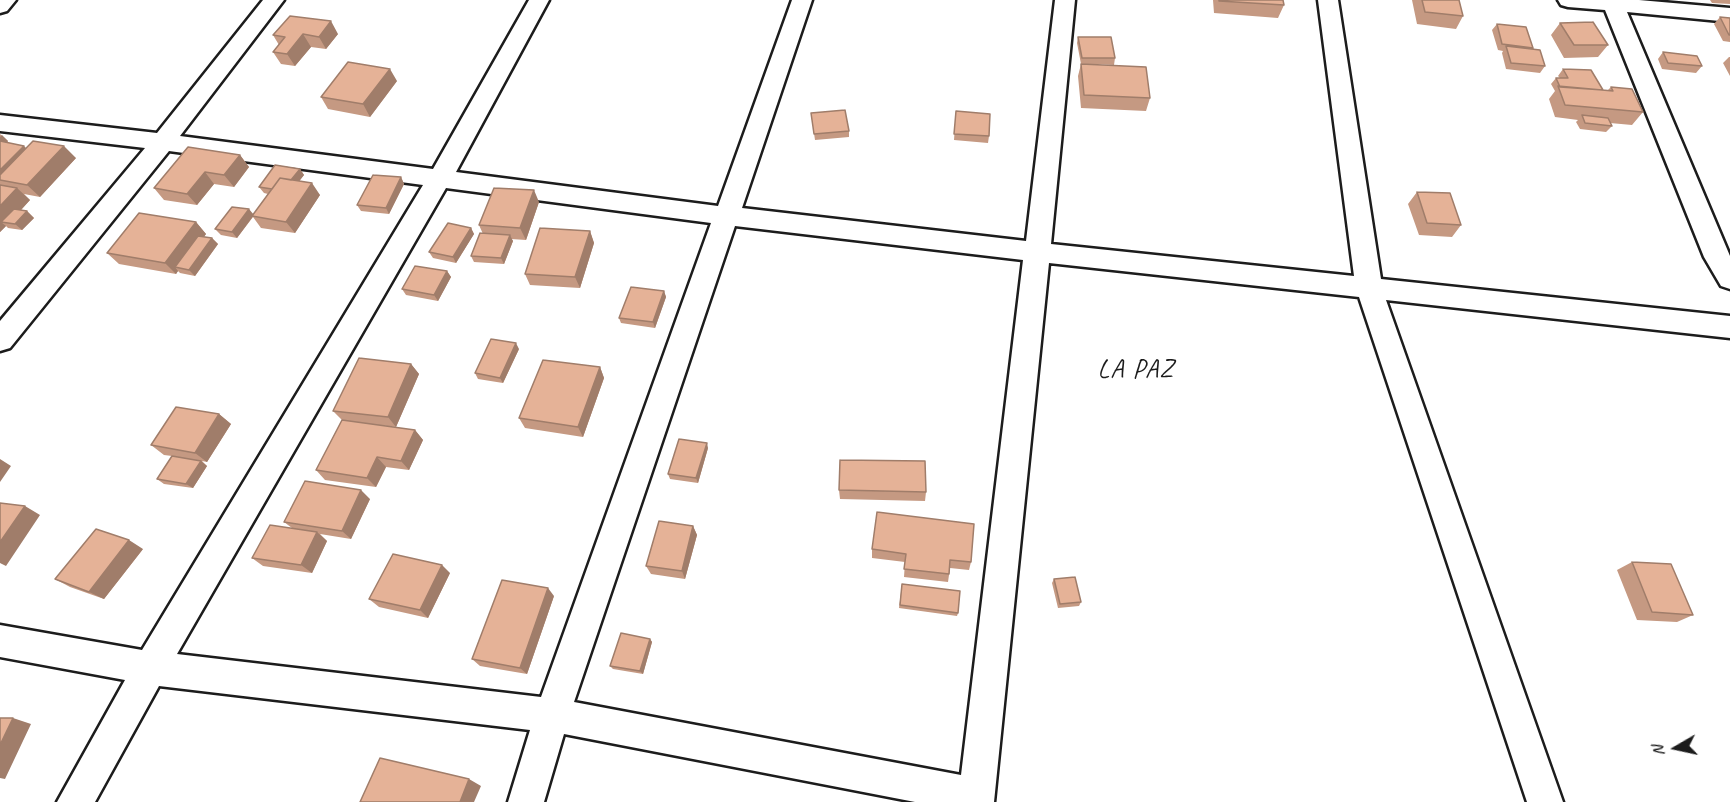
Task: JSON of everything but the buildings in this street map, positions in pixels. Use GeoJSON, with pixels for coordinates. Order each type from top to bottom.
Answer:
{"type":"FeatureCollection","features":[{"type":"Feature","properties":{"kind":"street"},"geometry":{"type":"LineString","coordinates":[[0,6],[6,0]]}},
{"type":"Feature","properties":{"kind":"street"},"geometry":{"type":"LineString","coordinates":[[0,340],[163,142],[274,0]]}},
{"type":"Feature","properties":{"kind":"street"},"geometry":{"type":"LineString","coordinates":[[75,802],[150,668],[440,178],[539,0]]}},
{"type":"Feature","properties":{"kind":"street"},"geometry":{"type":"LineString","coordinates":[[526,802],[552,715],[802,0]]}},
{"type":"Feature","properties":{"kind":"street"},"geometry":{"type":"LineString","coordinates":[[0,641],[150,668],[552,715],[976,799],[1065,0]]}},
{"type":"Feature","properties":{"kind":"street"},"geometry":{"type":"LineString","coordinates":[[1328,0],[1369,288],[1545,802]]}},
{"type":"Feature","properties":{"kind":"street"},"geometry":{"type":"LineString","coordinates":[[1568,0],[1730,15]]}},
{"type":"Feature","properties":{"kind":"street"},"geometry":{"type":"LineString","coordinates":[[1614,5],[1717,257],[1730,279]]}},
{"type":"Feature","properties":{"kind":"street"},"geometry":{"type":"LineString","coordinates":[[0,123],[163,142],[728,216],[1730,327]]}},
{"type":"Feature","properties":{"kind":"district","name":"LA PAZ"},"geometry":{"type":"Point","coordinates":[1136,370]}}]}
